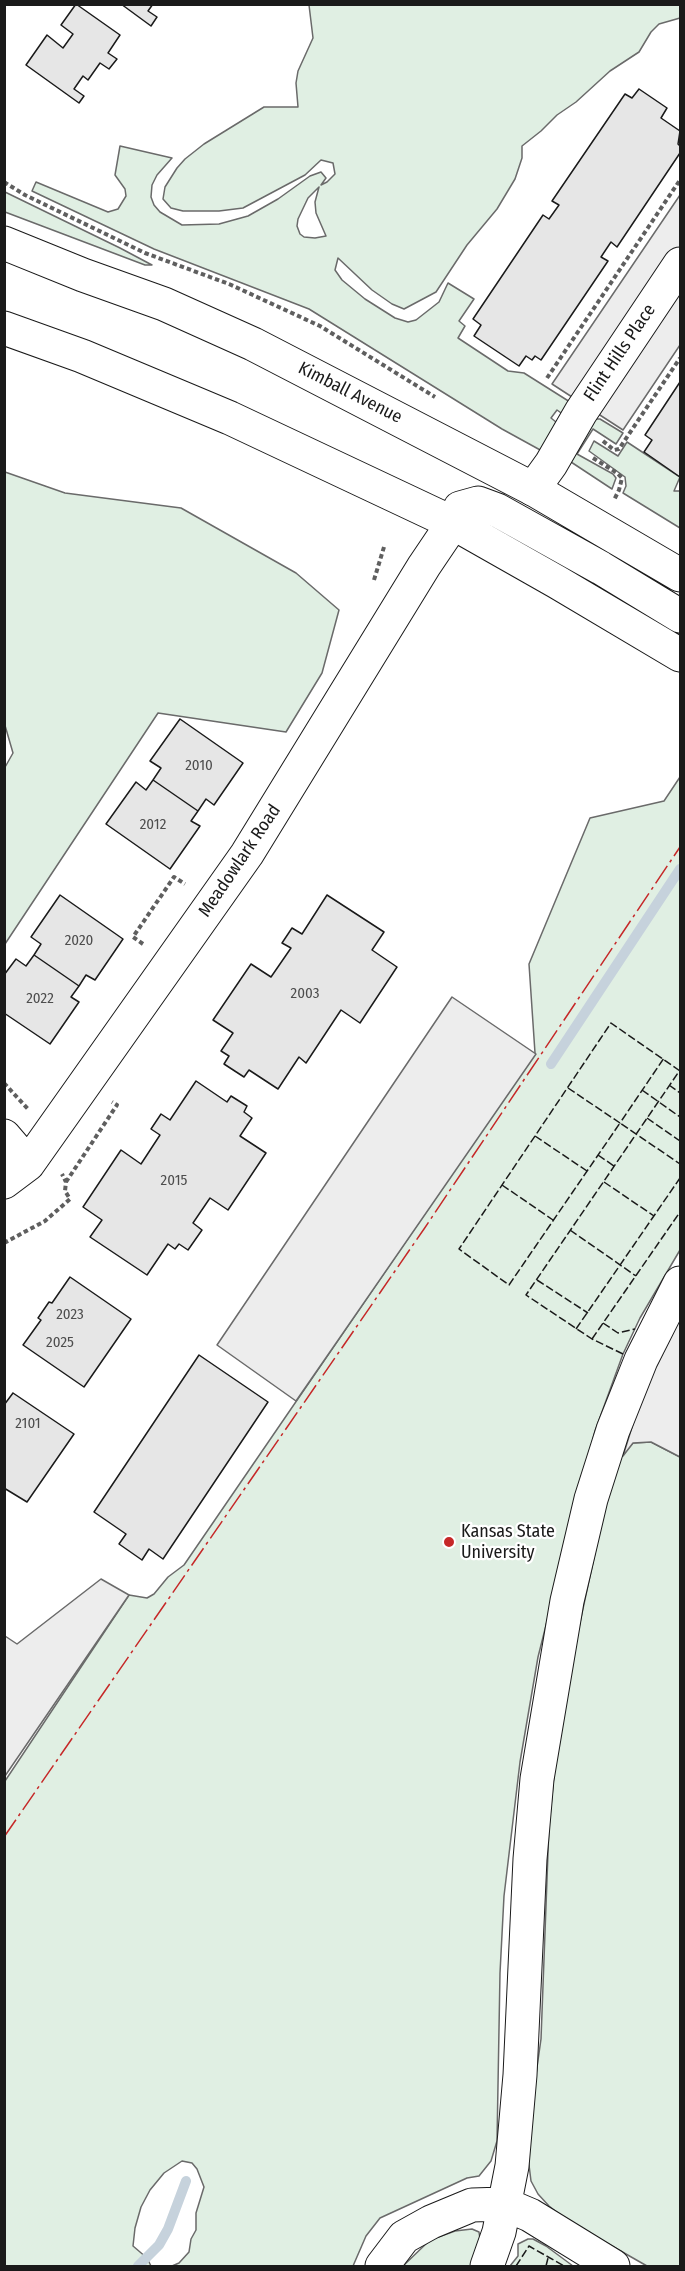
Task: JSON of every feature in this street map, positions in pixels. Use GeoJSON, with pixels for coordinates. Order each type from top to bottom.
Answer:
{"type":"FeatureCollection","features":[{"type":"Feature","properties":{"kind":"main road","name":"Kimball Avenue"},"geometry":{"type":"LineString","coordinates":[[4,243],[164,304],[253,344],[533,489],[681,575]]}},
{"type":"Feature","properties":{"kind":"main road","name":"Flint Hills Place"},"geometry":{"type":"LineString","coordinates":[[533,489],[551,464],[580,412],[681,264]]}},
{"type":"Feature","properties":{"kind":"main road"},"geometry":{"type":"LineString","coordinates":[[4,328],[82,356],[230,418],[453,523],[681,655]]}},
{"type":"Feature","properties":{"kind":"main road","name":"Meadowlark Road"},"geometry":{"type":"LineString","coordinates":[[30,1170],[247,854],[424,566],[453,523],[460,508],[478,503],[497,510],[681,616]]}},
{"type":"Feature","properties":{"kind":"main road"},"geometry":{"type":"LineString","coordinates":[[4,1136],[30,1170]]}},
{"type":"Feature","properties":{"kind":"main road"},"geometry":{"type":"LineString","coordinates":[[487,2266],[499,2232],[512,2166],[520,2075],[530,1859],[537,1779],[567,1602],[591,1499],[613,1430],[641,1360],[681,1283]]}},
{"type":"Feature","properties":{"kind":"main road"},"geometry":{"type":"LineString","coordinates":[[382,2266],[404,2237],[431,2222],[472,2205],[504,2204],[530,2215],[613,2266]]}},
{"type":"Feature","properties":{"kind":"path"},"geometry":{"type":"LineString","coordinates":[[547,378],[681,180]]}},
{"type":"Feature","properties":{"kind":"path"},"geometry":{"type":"LineString","coordinates":[[598,438],[614,450],[619,449],[681,358]]}},
{"type":"Feature","properties":{"kind":"path"},"geometry":{"type":"LineString","coordinates":[[589,456],[617,472],[622,478],[620,490],[614,500]]}},
{"type":"Feature","properties":{"kind":"path"},"geometry":{"type":"LineString","coordinates":[[4,1083],[33,1116]]}},
{"type":"Feature","properties":{"kind":"path"},"geometry":{"type":"LineString","coordinates":[[4,1243],[45,1221],[70,1199],[65,1191],[66,1182],[117,1106],[108,1100]]}},
{"type":"Feature","properties":{"kind":"path"},"geometry":{"type":"LineString","coordinates":[[30,1170],[66,1182]]}},
{"type":"Feature","properties":{"kind":"green space"},"geometry":{"type":"Polygon","coordinates":[[[309,5],[680,5],[680,18],[659,24],[651,32],[639,52],[610,71],[522,146],[522,158],[515,179],[497,209],[467,245],[436,292],[404,309],[392,304],[372,290],[338,258],[335,270],[342,280],[365,299],[395,318],[408,322],[416,320],[439,302],[448,283],[474,299],[459,321],[465,326],[458,338],[508,371],[524,373],[570,402],[564,415],[557,410],[551,418],[556,422],[542,451],[502,429],[309,309],[154,249],[32,191],[36,182],[108,212],[118,209],[126,196],[125,189],[115,175],[120,146],[172,158],[157,175],[152,185],[151,197],[160,212],[182,225],[219,224],[248,216],[278,199],[310,176],[321,172],[326,178],[321,185],[327,182],[335,174],[333,163],[321,160],[305,175],[243,208],[183,211],[171,208],[163,199],[165,187],[177,168],[204,144],[264,107],[298,107],[296,83],[298,71],[313,38],[309,5]],[[319,187],[308,198],[298,219],[297,226],[304,237],[326,236],[316,213],[315,202],[319,187]]]}},
{"type":"Feature","properties":{"kind":"green space"},"geometry":{"type":"Polygon","coordinates":[[[5,192],[152,265],[145,265],[5,212],[5,192]]]}},
{"type":"Feature","properties":{"kind":"green space"},"geometry":{"type":"Polygon","coordinates":[[[594,419],[600,419],[623,433],[616,444],[593,429],[577,454],[613,474],[616,478],[612,489],[571,462],[594,419]]]}},
{"type":"Feature","properties":{"kind":"green space"},"geometry":{"type":"Polygon","coordinates":[[[594,441],[618,456],[627,442],[680,477],[674,491],[680,491],[680,528],[623,493],[626,486],[625,477],[589,451],[594,441]]]}},
{"type":"Feature","properties":{"kind":"green space"},"geometry":{"type":"Polygon","coordinates":[[[5,472],[65,493],[181,508],[296,573],[339,610],[322,673],[286,732],[158,713],[5,944],[4,769],[13,753],[4,722],[5,472]]]}},
{"type":"Feature","properties":{"kind":"green space","name":"Kansas State University"},"geometry":{"type":"Polygon","coordinates":[[[680,777],[680,1250],[640,1318],[623,1354],[595,1431],[538,1657],[520,1762],[504,1896],[497,2141],[491,2161],[479,2176],[467,2178],[380,2218],[366,2236],[353,2266],[172,2266],[179,2263],[189,2252],[191,2239],[196,2230],[196,2213],[204,2187],[192,2163],[182,2161],[164,2173],[150,2190],[141,2207],[133,2246],[147,2258],[151,2266],[5,2266],[5,1781],[129,1595],[147,1598],[184,1565],[535,1053],[529,964],[590,818],[664,801],[680,777]]]}},
{"type":"Feature","properties":{"kind":"green space"},"geometry":{"type":"Polygon","coordinates":[[[651,1442],[680,1457],[680,2266],[647,2266],[568,2221],[538,2194],[531,2181],[528,2157],[531,2110],[541,2039],[549,1826],[560,1715],[614,1465],[633,1443],[651,1442]]]}},
{"type":"Feature","properties":{"kind":"green space"},"geometry":{"type":"Polygon","coordinates":[[[472,2229],[479,2232],[480,2239],[471,2266],[403,2266],[430,2240],[455,2231],[472,2229]]]}},
{"type":"Feature","properties":{"kind":"green space"},"geometry":{"type":"Polygon","coordinates":[[[533,2239],[546,2246],[573,2266],[510,2266],[518,2256],[518,2244],[533,2239]]]}},
{"type":"Feature","properties":{"kind":"shaded area"},"geometry":{"type":"Polygon","coordinates":[[[680,195],[680,345],[623,430],[552,384],[680,195]]]}},
{"type":"Feature","properties":{"kind":"shaded area"},"geometry":{"type":"Polygon","coordinates":[[[452,997],[536,1054],[296,1401],[217,1345],[452,997]]]}},
{"type":"Feature","properties":{"kind":"shaded area"},"geometry":{"type":"Polygon","coordinates":[[[680,1309],[680,1457],[651,1442],[633,1443],[623,1456],[642,1395],[680,1309]]]}},
{"type":"Feature","properties":{"kind":"shaded area"},"geometry":{"type":"Polygon","coordinates":[[[101,1579],[129,1595],[5,1776],[5,1636],[17,1644],[101,1579]]]}},
{"type":"Feature","properties":{"kind":"building"},"geometry":{"type":"Polygon","coordinates":[[[76,4],[120,35],[108,53],[117,59],[109,69],[100,63],[88,80],[83,76],[74,89],[84,96],[79,103],[26,65],[47,35],[63,48],[73,34],[61,25],[76,4]]]}},
{"type":"Feature","properties":{"kind":"building"},"geometry":{"type":"Polygon","coordinates":[[[121,4],[153,4],[148,11],[157,17],[151,26],[121,4]]]}},
{"type":"Feature","properties":{"kind":"building"},"geometry":{"type":"Polygon","coordinates":[[[639,89],[667,108],[661,118],[680,131],[678,144],[680,153],[617,247],[611,242],[601,257],[608,261],[541,360],[535,356],[532,360],[526,356],[519,366],[474,336],[481,325],[473,319],[543,215],[549,219],[559,205],[552,201],[625,94],[632,98],[639,89]]]}},
{"type":"Feature","properties":{"kind":"building"},"geometry":{"type":"Polygon","coordinates":[[[680,382],[680,477],[644,452],[652,440],[645,435],[680,382]]]}},
{"type":"Feature","properties":{"kind":"building"},"geometry":{"type":"Polygon","coordinates":[[[180,719],[243,763],[214,805],[206,799],[198,811],[153,780],[161,768],[150,761],[180,719]]]}},
{"type":"Feature","properties":{"kind":"building"},"geometry":{"type":"Polygon","coordinates":[[[153,780],[198,811],[191,821],[200,826],[170,869],[106,824],[136,782],[146,790],[153,780]]]}},
{"type":"Feature","properties":{"kind":"building"},"geometry":{"type":"Polygon","coordinates":[[[60,895],[123,939],[95,980],[86,975],[79,986],[34,955],[41,944],[31,937],[60,895]]]}},
{"type":"Feature","properties":{"kind":"building"},"geometry":{"type":"Polygon","coordinates":[[[327,895],[384,932],[372,950],[397,967],[360,1023],[341,1010],[306,1063],[299,1057],[278,1089],[249,1070],[244,1077],[224,1064],[229,1056],[221,1051],[233,1033],[213,1020],[251,964],[271,977],[291,948],[282,943],[292,928],[302,934],[327,895]]]}},
{"type":"Feature","properties":{"kind":"building"},"geometry":{"type":"Polygon","coordinates":[[[34,955],[79,986],[71,997],[79,1002],[50,1044],[4,1013],[4,975],[16,959],[26,966],[34,955]]]}},
{"type":"Feature","properties":{"kind":"building"},"geometry":{"type":"Polygon","coordinates":[[[196,1081],[227,1102],[231,1096],[247,1106],[244,1112],[252,1118],[240,1136],[266,1153],[228,1210],[210,1198],[193,1223],[202,1230],[188,1250],[179,1244],[175,1249],[168,1244],[147,1275],[90,1237],[102,1220],[83,1207],[121,1150],[141,1164],[160,1135],[151,1129],[161,1114],[170,1120],[196,1081]]]}},
{"type":"Feature","properties":{"kind":"building"},"geometry":{"type":"Polygon","coordinates":[[[70,1277],[131,1319],[84,1387],[23,1345],[41,1320],[38,1318],[49,1302],[52,1303],[70,1277]]]}},
{"type":"Feature","properties":{"kind":"building"},"geometry":{"type":"Polygon","coordinates":[[[199,1355],[268,1402],[163,1559],[149,1549],[142,1560],[119,1544],[126,1534],[94,1512],[199,1355]]]}},
{"type":"Feature","properties":{"kind":"building"},"geometry":{"type":"Polygon","coordinates":[[[13,1393],[74,1434],[27,1502],[4,1488],[4,1405],[13,1393]]]}},
{"type":"Feature","properties":{"kind":"waterway"},"geometry":{"type":"LineString","coordinates":[[551,1064],[680,869]]}},
{"type":"Feature","properties":{"kind":"waterway"},"geometry":{"type":"LineString","coordinates":[[138,2266],[159,2245],[168,2229],[186,2181]]}},
{"type":"Feature","properties":{"kind":"fence"},"geometry":{"type":"LineString","coordinates":[[680,1071],[611,1023],[459,1249],[509,1285],[620,1123],[680,1164]]}},
{"type":"Feature","properties":{"kind":"fence"},"geometry":{"type":"LineString","coordinates":[[568,1088],[620,1123],[664,1058]]}},
{"type":"Feature","properties":{"kind":"fence"},"geometry":{"type":"LineString","coordinates":[[623,1354],[592,1339],[526,1295],[680,1070]]}},
{"type":"Feature","properties":{"kind":"fence"},"geometry":{"type":"LineString","coordinates":[[669,1085],[680,1093]]}},
{"type":"Feature","properties":{"kind":"fence"},"geometry":{"type":"LineString","coordinates":[[642,1090],[680,1117]]}},
{"type":"Feature","properties":{"kind":"fence"},"geometry":{"type":"LineString","coordinates":[[647,1118],[680,1141]]}},
{"type":"Feature","properties":{"kind":"fence"},"geometry":{"type":"LineString","coordinates":[[535,1136],[587,1171]]}},
{"type":"Feature","properties":{"kind":"fence"},"geometry":{"type":"LineString","coordinates":[[598,1155],[614,1166]]}},
{"type":"Feature","properties":{"kind":"fence"},"geometry":{"type":"LineString","coordinates":[[576,1329],[680,1178]]}},
{"type":"Feature","properties":{"kind":"fence"},"geometry":{"type":"LineString","coordinates":[[604,1182],[654,1216]]}},
{"type":"Feature","properties":{"kind":"fence"},"geometry":{"type":"LineString","coordinates":[[502,1185],[553,1220]]}},
{"type":"Feature","properties":{"kind":"fence"},"geometry":{"type":"LineString","coordinates":[[592,1339],[680,1212]]}},
{"type":"Feature","properties":{"kind":"fence"},"geometry":{"type":"LineString","coordinates":[[570,1230],[636,1276]]}},
{"type":"Feature","properties":{"kind":"fence"},"geometry":{"type":"LineString","coordinates":[[537,1280],[588,1313]]}},
{"type":"Feature","properties":{"kind":"fence"},"geometry":{"type":"LineString","coordinates":[[603,1323],[618,1333],[635,1329]]}},
{"type":"Feature","properties":{"kind":"fence"},"geometry":{"type":"LineString","coordinates":[[516,2266],[529,2246],[564,2266]]}},
{"type":"Feature","properties":{"kind":"fence"},"geometry":{"type":"LineString","coordinates":[[546,2266],[548,2258]]}},
{"type":"Feature","properties":{"kind":"power"},"geometry":{"type":"LineString","coordinates":[[4,1837],[424,1229],[680,847]]}},
{"type":"Feature","properties":{"kind":"place","name":"Kansas State University"},"geometry":{"type":"Point","coordinates":[449,1542]}}]}
